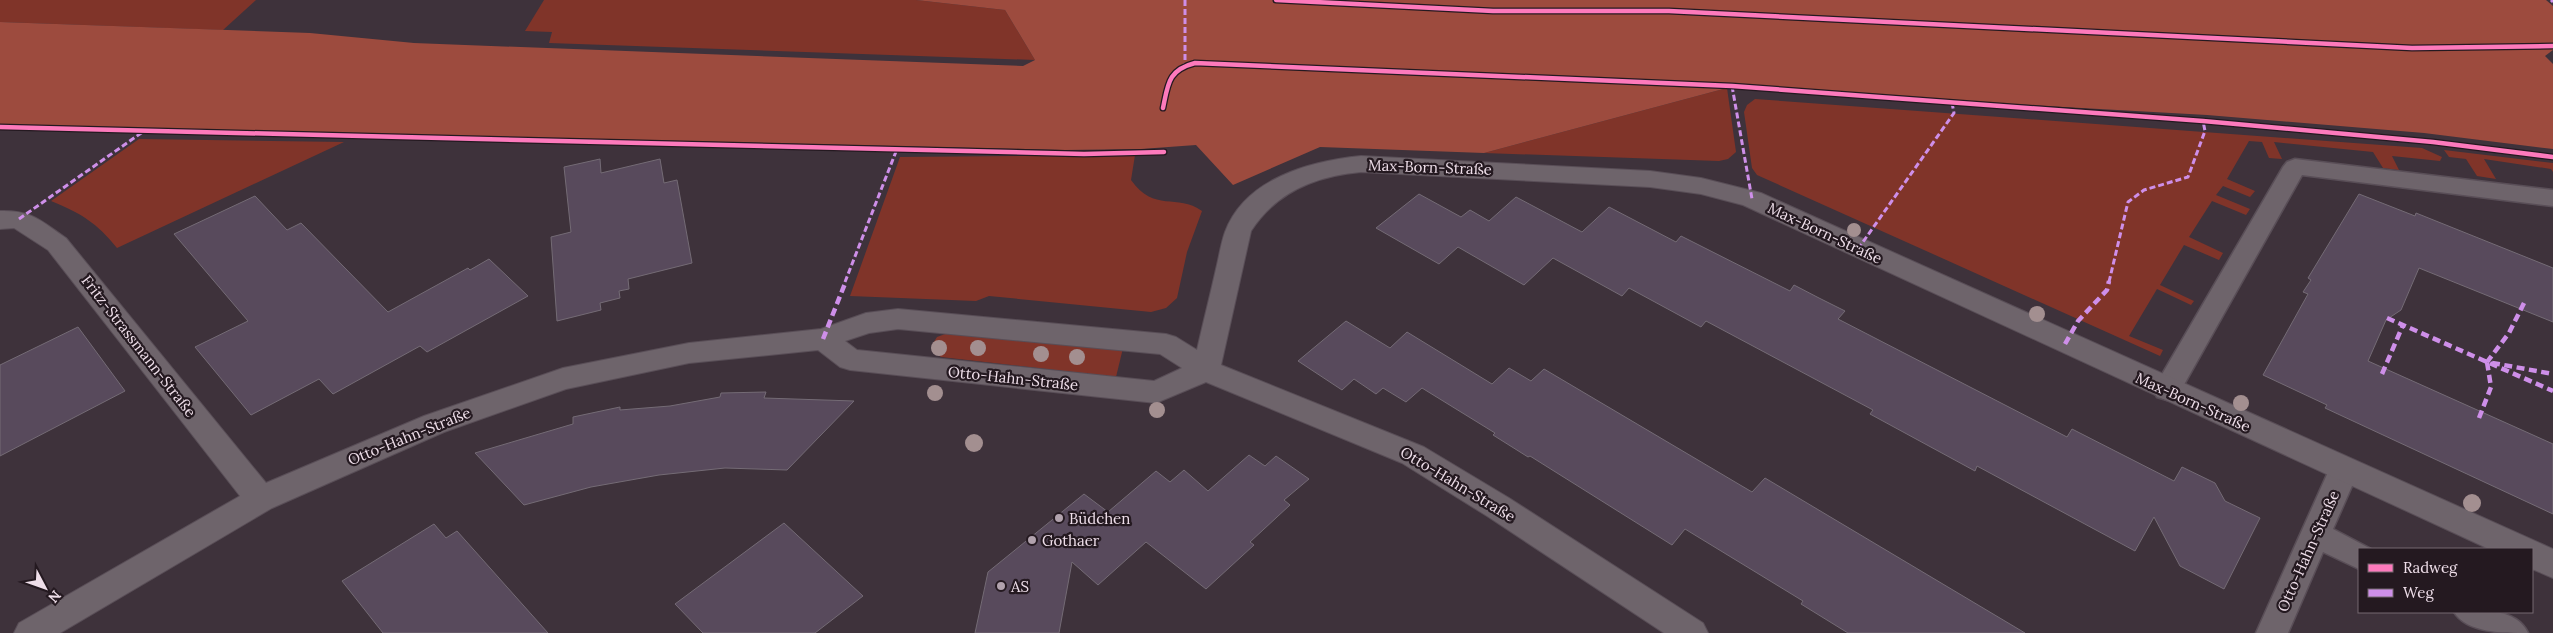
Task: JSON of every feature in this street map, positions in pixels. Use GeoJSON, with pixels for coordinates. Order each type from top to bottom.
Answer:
{"type":"FeatureCollection","features":[{"type":"Feature","properties":{"kind":"street","name":"Max-Born-Straße"},"geometry":{"type":"LineString","coordinates":[[1206,370],[1238,230],[1247,214],[1259,201],[1277,188],[1298,178],[1341,166],[1361,164],[1629,176],[1676,180],[1752,199],[2167,390],[2518,548]]}},
{"type":"Feature","properties":{"kind":"street","name":"Fritz-Strassmann-Straße"},"geometry":{"type":"LineString","coordinates":[[0,220],[19,219],[58,244],[261,499]]}},
{"type":"Feature","properties":{"kind":"street","name":"Otto-Hahn-Straße"},"geometry":{"type":"LineString","coordinates":[[32,633],[261,499],[434,424],[563,379],[689,353],[823,339],[866,323],[898,319],[1166,344],[1206,370],[1413,455],[1506,512],[1691,633]]}},
{"type":"Feature","properties":{"kind":"street","name":"Otto-Hahn-Straße"},"geometry":{"type":"LineString","coordinates":[[823,339],[850,360],[1156,392],[1206,370]]}},
{"type":"Feature","properties":{"kind":"street"},"geometry":{"type":"LineString","coordinates":[[2533,554],[2553,564]]}},
{"type":"Feature","properties":{"kind":"lane"},"geometry":{"type":"LineString","coordinates":[[2167,390],[2295,168],[2553,198]]}},
{"type":"Feature","properties":{"kind":"lane","name":"Otto-Hahn-Straße"},"geometry":{"type":"LineString","coordinates":[[2272,633],[2344,470]]}},
{"type":"Feature","properties":{"kind":"lane"},"geometry":{"type":"LineString","coordinates":[[2316,535],[2358,556]]}},
{"type":"Feature","properties":{"kind":"lane"},"geometry":{"type":"LineString","coordinates":[[2472,613],[2512,633]]}},
{"type":"Feature","properties":{"kind":"shaded area"},"geometry":{"type":"Polygon","coordinates":[[[0,0],[256,0],[223,30],[0,22],[0,0]]]}},
{"type":"Feature","properties":{"kind":"shaded area"},"geometry":{"type":"Polygon","coordinates":[[[544,0],[916,0],[1005,10],[1035,60],[549,43],[552,32],[525,31],[544,0]]]}},
{"type":"Feature","properties":{"kind":"shaded area"},"geometry":{"type":"Polygon","coordinates":[[[916,0],[2546,0],[2553,6],[2553,50],[2545,56],[2553,64],[2553,149],[2424,133],[2207,115],[1727,88],[1484,153],[1320,147],[1233,185],[1196,145],[1141,149],[1065,150],[0,125],[0,22],[310,33],[414,43],[1023,66],[1035,60],[1005,10],[916,0]]]}},
{"type":"Feature","properties":{"kind":"shaded area"},"geometry":{"type":"Polygon","coordinates":[[[1727,88],[1736,152],[1728,159],[1719,161],[1484,153],[1727,88]]]}},
{"type":"Feature","properties":{"kind":"shaded area"},"geometry":{"type":"Polygon","coordinates":[[[1755,99],[2422,148],[2442,157],[2440,161],[2392,156],[2399,170],[2383,168],[2373,152],[2274,142],[2282,159],[2269,158],[2262,142],[2249,141],[2227,179],[2255,191],[2250,197],[2223,186],[2216,195],[2250,209],[2246,215],[2212,201],[2189,237],[2223,253],[2219,260],[2184,245],[2160,285],[2194,301],[2191,305],[2157,289],[2129,336],[2163,350],[2160,356],[1757,175],[1752,168],[1744,112],[1747,105],[1755,99]]]}},
{"type":"Feature","properties":{"kind":"shaded area"},"geometry":{"type":"Polygon","coordinates":[[[139,139],[344,142],[117,248],[88,220],[51,201],[139,139]]]}},
{"type":"Feature","properties":{"kind":"shaded area"},"geometry":{"type":"Polygon","coordinates":[[[2444,150],[2553,163],[2553,172],[2551,169],[2484,159],[2496,179],[2477,176],[2466,159],[2449,157],[2444,150]]]}},
{"type":"Feature","properties":{"kind":"shaded area"},"geometry":{"type":"Polygon","coordinates":[[[1135,155],[1131,180],[1140,190],[1157,200],[1184,203],[1202,211],[1187,252],[1177,298],[1166,308],[1151,312],[989,296],[976,301],[850,296],[900,157],[1135,155]]]}},
{"type":"Feature","properties":{"kind":"shaded area"},"geometry":{"type":"Polygon","coordinates":[[[948,333],[1123,348],[1116,377],[941,357],[934,352],[932,345],[937,337],[948,333]]]}},
{"type":"Feature","properties":{"kind":"building"},"geometry":{"type":"Polygon","coordinates":[[[600,159],[601,173],[660,159],[664,183],[677,180],[692,263],[628,279],[629,289],[619,291],[620,298],[600,303],[601,310],[557,321],[551,237],[571,232],[564,167],[600,159]]]}},
{"type":"Feature","properties":{"kind":"building"},"geometry":{"type":"Polygon","coordinates":[[[1419,194],[1461,217],[1470,210],[1489,221],[1516,197],[1582,232],[1609,207],[1676,242],[1681,236],[1790,291],[1794,285],[1845,311],[1838,319],[2067,437],[2072,429],[2174,481],[2182,467],[2215,483],[2225,501],[2260,518],[2224,589],[2180,566],[2154,517],[2135,551],[1977,466],[1975,471],[1870,414],[1873,410],[1706,321],[1701,327],[1629,288],[1622,296],[1553,258],[1524,285],[1458,247],[1439,264],[1376,228],[1419,194]]]}},
{"type":"Feature","properties":{"kind":"building"},"geometry":{"type":"Polygon","coordinates":[[[2359,194],[2415,216],[2416,213],[2553,268],[2553,322],[2419,268],[2401,310],[2386,320],[2368,361],[2553,444],[2553,514],[2325,408],[2327,405],[2263,375],[2308,294],[2303,292],[2311,280],[2308,278],[2359,194]]]}},
{"type":"Feature","properties":{"kind":"building"},"geometry":{"type":"Polygon","coordinates":[[[255,196],[287,230],[301,223],[388,312],[468,268],[470,270],[489,259],[528,296],[427,352],[420,346],[333,394],[319,379],[251,415],[195,347],[248,321],[174,234],[255,196]]]}},
{"type":"Feature","properties":{"kind":"building"},"geometry":{"type":"Polygon","coordinates":[[[1346,321],[1390,348],[1407,332],[1492,384],[1509,368],[1531,381],[1544,369],[1752,492],[1765,478],[2025,633],[1848,633],[1801,604],[1803,601],[1685,529],[1672,545],[1530,456],[1528,457],[1493,435],[1495,433],[1422,388],[1406,402],[1383,388],[1376,394],[1354,379],[1342,390],[1298,361],[1346,321]]]}},
{"type":"Feature","properties":{"kind":"building"},"geometry":{"type":"Polygon","coordinates":[[[78,327],[125,391],[0,456],[0,365],[78,327]]]}},
{"type":"Feature","properties":{"kind":"building"},"geometry":{"type":"Polygon","coordinates":[[[766,392],[764,398],[854,401],[787,470],[725,468],[659,475],[591,487],[524,505],[475,453],[573,424],[573,417],[620,407],[620,410],[670,406],[720,397],[721,393],[766,392]]]}},
{"type":"Feature","properties":{"kind":"building"},"geometry":{"type":"Polygon","coordinates":[[[1249,455],[1265,466],[1276,456],[1309,479],[1284,500],[1290,505],[1250,542],[1254,545],[1206,589],[1146,542],[1098,585],[1072,562],[1059,633],[975,633],[988,572],[1084,494],[1108,512],[1156,471],[1170,482],[1184,470],[1208,491],[1249,455]]]}},
{"type":"Feature","properties":{"kind":"building"},"geometry":{"type":"Polygon","coordinates":[[[784,523],[863,596],[815,633],[703,633],[675,604],[784,523]]]}},
{"type":"Feature","properties":{"kind":"building"},"geometry":{"type":"Polygon","coordinates":[[[434,524],[446,538],[457,531],[548,633],[383,633],[342,581],[434,524]]]}},
{"type":"Feature","properties":{"kind":"marked path"},"geometry":{"type":"LineString","coordinates":[[1185,0],[1185,65]]}},
{"type":"Feature","properties":{"kind":"marked path"},"geometry":{"type":"LineString","coordinates":[[1732,86],[1752,199]]}},
{"type":"Feature","properties":{"kind":"marked path"},"geometry":{"type":"LineString","coordinates":[[1858,249],[1954,113],[1952,103]]}},
{"type":"Feature","properties":{"kind":"marked path"},"geometry":{"type":"LineString","coordinates":[[2065,344],[2078,321],[2107,290],[2128,202],[2144,190],[2188,177],[2205,131],[2203,121]]}},
{"type":"Feature","properties":{"kind":"marked path"},"geometry":{"type":"LineString","coordinates":[[19,219],[144,131]]}},
{"type":"Feature","properties":{"kind":"marked path"},"geometry":{"type":"LineString","coordinates":[[823,339],[897,149]]}},
{"type":"Feature","properties":{"kind":"marked path"},"geometry":{"type":"LineString","coordinates":[[2524,303],[2509,333],[2487,362],[2553,374]]}},
{"type":"Feature","properties":{"kind":"marked path"},"geometry":{"type":"LineString","coordinates":[[2387,318],[2553,391]]}},
{"type":"Feature","properties":{"kind":"marked path"},"geometry":{"type":"LineString","coordinates":[[2382,374],[2403,325]]}},
{"type":"Feature","properties":{"kind":"marked path"},"geometry":{"type":"LineString","coordinates":[[2479,418],[2491,387],[2487,362]]}},
{"type":"Feature","properties":{"kind":"cycle path"},"geometry":{"type":"LineString","coordinates":[[1276,0],[1493,11],[1669,11],[2412,48],[2553,46]]}},
{"type":"Feature","properties":{"kind":"cycle path"},"geometry":{"type":"LineString","coordinates":[[1163,108],[1168,84],[1174,73],[1186,65],[1195,63],[1732,86],[2203,121],[2433,142],[2553,157]]}},
{"type":"Feature","properties":{"kind":"cycle path"},"geometry":{"type":"LineString","coordinates":[[0,127],[1084,154],[1164,152]]}},
{"type":"Feature","properties":{"kind":"place","name":"Büdchen"},"geometry":{"type":"Point","coordinates":[1059,518]}},
{"type":"Feature","properties":{"kind":"place","name":"Gothaer"},"geometry":{"type":"Point","coordinates":[1032,540]}},
{"type":"Feature","properties":{"kind":"place","name":"AS"},"geometry":{"type":"Point","coordinates":[1001,586]}}]}
